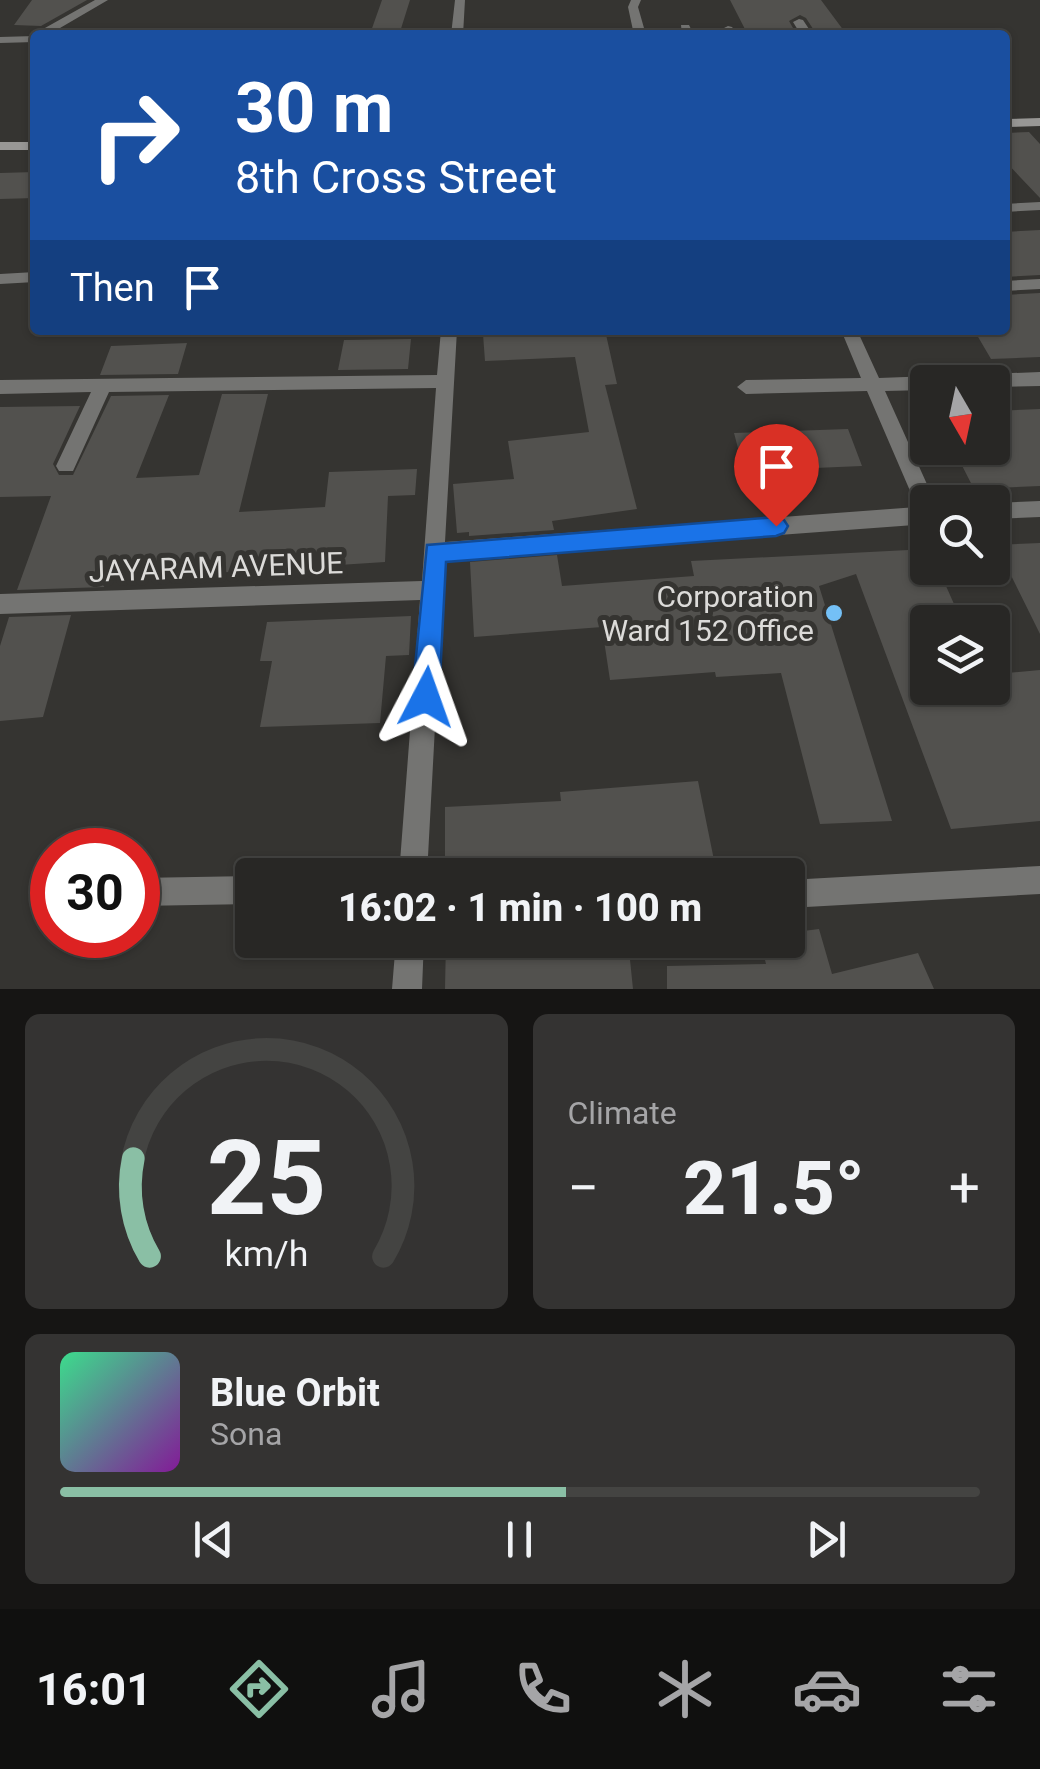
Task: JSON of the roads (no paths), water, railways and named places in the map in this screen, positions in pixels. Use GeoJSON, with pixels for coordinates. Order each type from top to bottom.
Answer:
{"type":"FeatureCollection","features":[{"type":"Feature","properties":{"kind":"main road"},"geometry":{"type":"LineString","coordinates":[[1010,123],[1040,122]]}},
{"type":"Feature","properties":{"kind":"main road"},"geometry":{"type":"LineString","coordinates":[[0,146],[30,146]]}},
{"type":"Feature","properties":{"kind":"street"},"geometry":{"type":"LineString","coordinates":[[50,30],[104,0]]}},
{"type":"Feature","properties":{"kind":"street"},"geometry":{"type":"LineString","coordinates":[[458,30],[460,0]]}},
{"type":"Feature","properties":{"kind":"street"},"geometry":{"type":"LineString","coordinates":[[636,0],[633,7],[639,30]]}},
{"type":"Feature","properties":{"kind":"street"},"geometry":{"type":"LineString","coordinates":[[799,22],[804,30]]}},
{"type":"Feature","properties":{"kind":"street"},"geometry":{"type":"LineString","coordinates":[[0,40],[30,38]]}},
{"type":"Feature","properties":{"kind":"street"},"geometry":{"type":"LineString","coordinates":[[0,279],[30,278]]}},
{"type":"Feature","properties":{"kind":"street"},"geometry":{"type":"LineString","coordinates":[[1010,286],[1040,284]]}},
{"type":"Feature","properties":{"kind":"street"},"geometry":{"type":"LineString","coordinates":[[415,858],[443,382],[449,335]]}},
{"type":"Feature","properties":{"kind":"street"},"geometry":{"type":"LineString","coordinates":[[851,335],[916,485]]}},
{"type":"Feature","properties":{"kind":"street"},"geometry":{"type":"LineString","coordinates":[[1010,379],[1040,378]]}},
{"type":"Feature","properties":{"kind":"street"},"geometry":{"type":"LineString","coordinates":[[0,387],[443,382]]}},
{"type":"Feature","properties":{"kind":"street"},"geometry":{"type":"LineString","coordinates":[[66,466],[104,384]]}},
{"type":"Feature","properties":{"kind":"street"},"geometry":{"type":"LineString","coordinates":[[746,387],[910,384]]}},
{"type":"Feature","properties":{"kind":"street"},"geometry":{"type":"LineString","coordinates":[[1010,510],[1040,508]]}},
{"type":"Feature","properties":{"kind":"street"},"geometry":{"type":"LineString","coordinates":[[435,552],[910,513]]}},
{"type":"Feature","properties":{"kind":"street","name":"JAYARAM AVENUE"},"geometry":{"type":"LineString","coordinates":[[0,604],[433,590]]}},
{"type":"Feature","properties":{"kind":"street"},"geometry":{"type":"LineString","coordinates":[[805,893],[1040,880]]}},
{"type":"Feature","properties":{"kind":"street"},"geometry":{"type":"LineString","coordinates":[[160,892],[235,890]]}},
{"type":"Feature","properties":{"kind":"street"},"geometry":{"type":"LineString","coordinates":[[407,989],[409,958]]}},
{"type":"Feature","properties":{"kind":"lane"},"geometry":{"type":"LineString","coordinates":[[1010,208],[1040,206]]}},
{"type":"Feature","properties":{"kind":"place","name":"Corporation Ward 152 Office"},"geometry":{"type":"Point","coordinates":[834,613]}}]}
